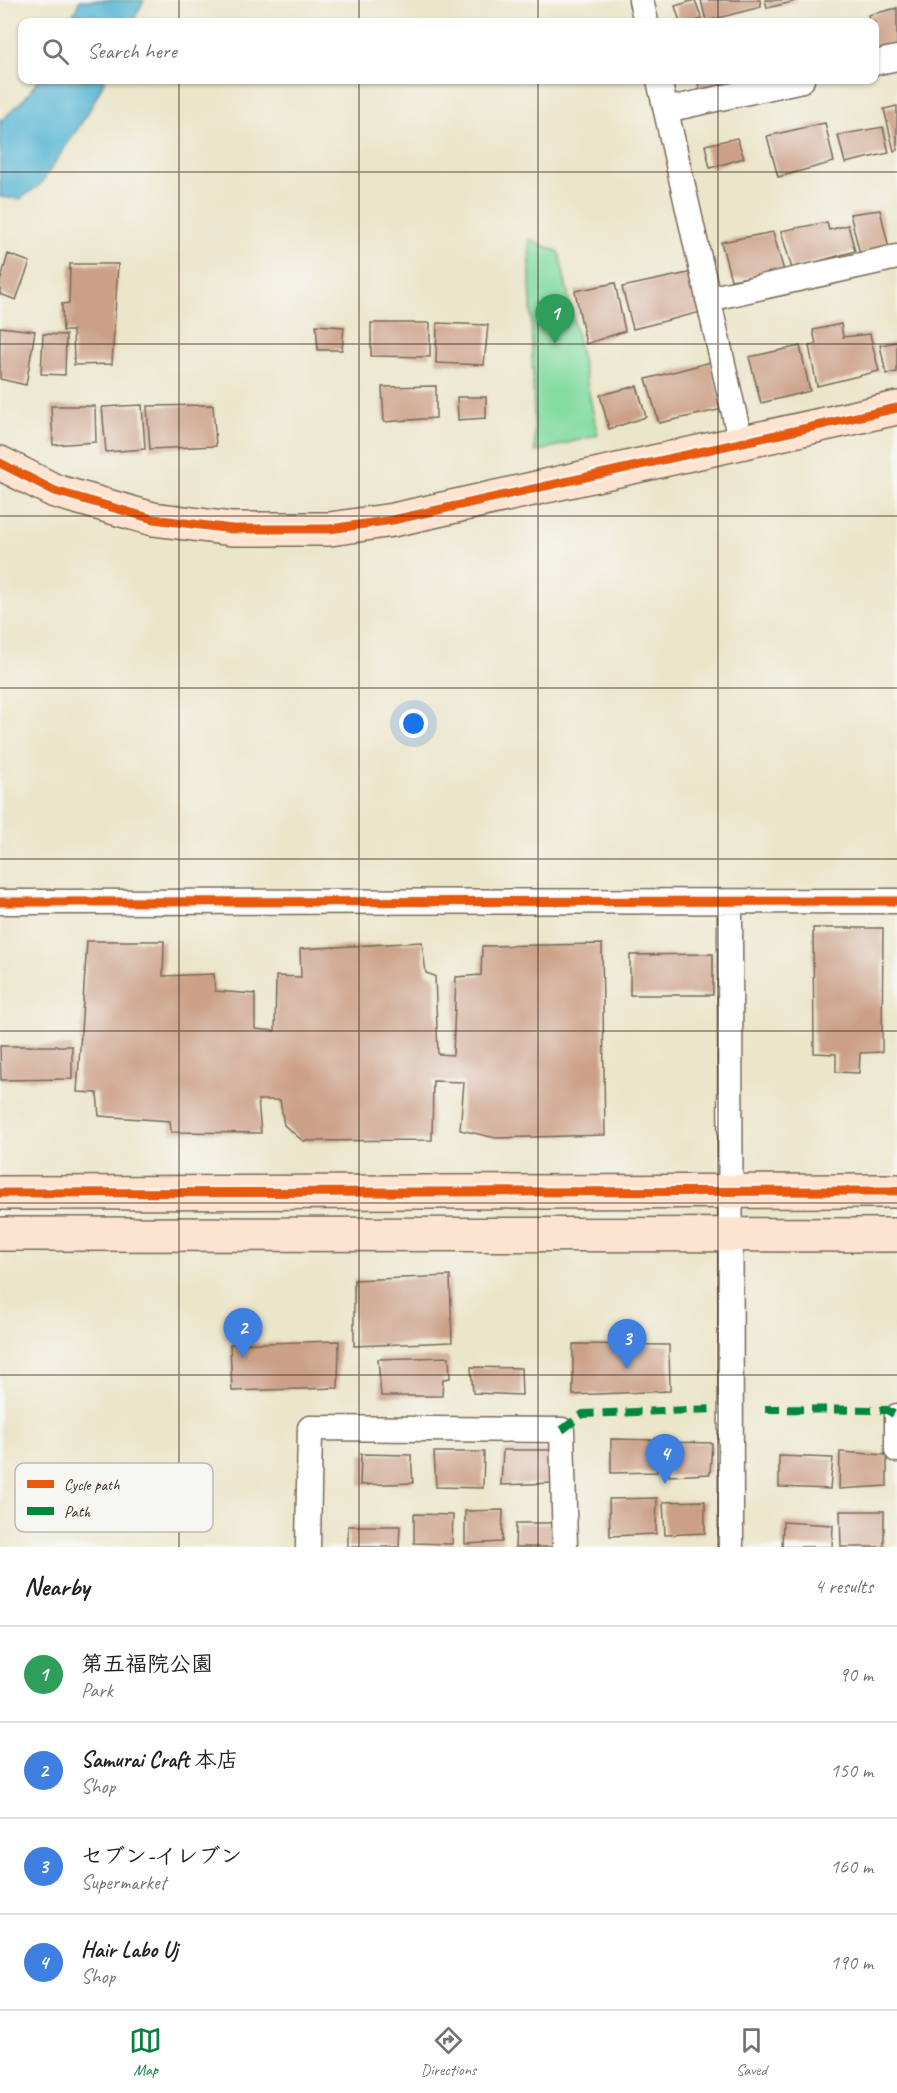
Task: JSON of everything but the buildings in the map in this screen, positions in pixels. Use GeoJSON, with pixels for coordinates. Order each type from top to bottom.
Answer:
{"type":"FeatureCollection","features":[{"type":"Feature","properties":{"kind":"street"},"geometry":{"type":"LineString","coordinates":[[641,0],[645,18]]}},
{"type":"Feature","properties":{"kind":"street"},"geometry":{"type":"LineString","coordinates":[[879,62],[897,58]]}},
{"type":"Feature","properties":{"kind":"street"},"geometry":{"type":"LineString","coordinates":[[660,84],[741,444]]}},
{"type":"Feature","properties":{"kind":"street"},"geometry":{"type":"LineString","coordinates":[[666,110],[784,84]]}},
{"type":"Feature","properties":{"kind":"street"},"geometry":{"type":"LineString","coordinates":[[708,298],[897,257]]}},
{"type":"Feature","properties":{"kind":"street"},"geometry":{"type":"LineString","coordinates":[[0,464],[55,491],[153,519],[232,529],[330,529],[393,520],[897,408]]}},
{"type":"Feature","properties":{"kind":"street"},"geometry":{"type":"LineString","coordinates":[[0,902],[897,901]]}},
{"type":"Feature","properties":{"kind":"street"},"geometry":{"type":"LineString","coordinates":[[730,902],[731,1547]]}},
{"type":"Feature","properties":{"kind":"street"},"geometry":{"type":"LineString","coordinates":[[0,1193],[897,1191]]}},
{"type":"Feature","properties":{"kind":"street"},"geometry":{"type":"LineString","coordinates":[[0,1234],[897,1235]]}},
{"type":"Feature","properties":{"kind":"street"},"geometry":{"type":"LineString","coordinates":[[897,1416],[897,1450]]}},
{"type":"Feature","properties":{"kind":"street"},"geometry":{"type":"LineString","coordinates":[[308,1547],[310,1428],[562,1430],[565,1547]]}},
{"type":"Feature","properties":{"kind":"green space"},"geometry":{"type":"Polygon","coordinates":[[[529,239],[559,252],[598,435],[535,452],[529,239]]]}},
{"type":"Feature","properties":{"kind":"water"},"geometry":{"type":"Polygon","coordinates":[[[80,0],[144,0],[135,18],[72,18],[80,0]]]}},
{"type":"Feature","properties":{"kind":"water"},"geometry":{"type":"Polygon","coordinates":[[[35,84],[103,84],[88,113],[40,185],[20,199],[0,197],[0,119],[3,119],[26,97],[35,84]]]}},
{"type":"Feature","properties":{"kind":"marked path"},"geometry":{"type":"LineString","coordinates":[[562,1430],[583,1414],[717,1409]]}},
{"type":"Feature","properties":{"kind":"marked path"},"geometry":{"type":"LineString","coordinates":[[765,1409],[887,1410],[897,1416]]}},
{"type":"Feature","properties":{"kind":"cycle path"},"geometry":{"type":"LineString","coordinates":[[0,463],[55,491],[153,519],[232,529],[330,529],[393,520],[897,408]]}},
{"type":"Feature","properties":{"kind":"cycle path"},"geometry":{"type":"LineString","coordinates":[[0,902],[897,901]]}},
{"type":"Feature","properties":{"kind":"cycle path"},"geometry":{"type":"LineString","coordinates":[[0,1193],[897,1191]]}},
{"type":"Feature","properties":{"kind":"place","name":"第五福院公園"},"geometry":{"type":"Point","coordinates":[555,344]}},
{"type":"Feature","properties":{"kind":"place","name":"Samurai Craft 本店"},"geometry":{"type":"Point","coordinates":[243,1358]}},
{"type":"Feature","properties":{"kind":"place","name":"セブン-イレブン"},"geometry":{"type":"Point","coordinates":[627,1369]}},
{"type":"Feature","properties":{"kind":"place","name":"Hair Labo Uj"},"geometry":{"type":"Point","coordinates":[665,1484]}}]}
